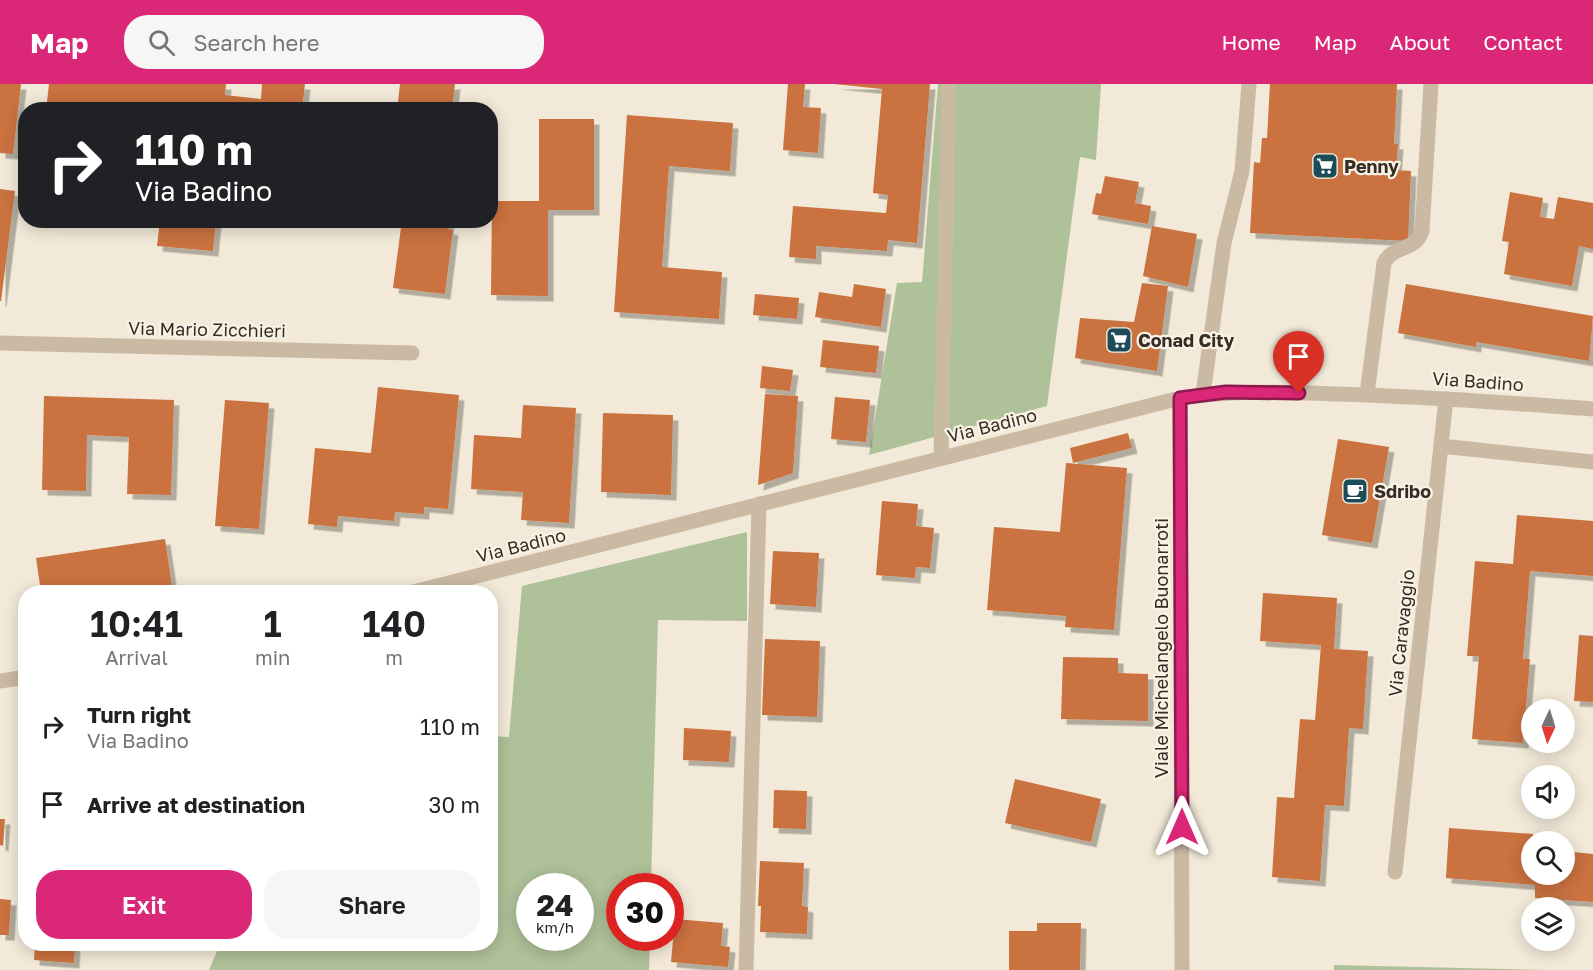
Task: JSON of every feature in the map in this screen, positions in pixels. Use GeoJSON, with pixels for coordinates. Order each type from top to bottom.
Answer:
{"type":"FeatureCollection","features":[{"type":"Feature","properties":{"kind":"street"},"geometry":{"type":"LineString","coordinates":[[941,458],[948,84]]}},
{"type":"Feature","properties":{"kind":"street"},"geometry":{"type":"LineString","coordinates":[[1203,394],[1224,243],[1242,171],[1248,84]]}},
{"type":"Feature","properties":{"kind":"street"},"geometry":{"type":"LineString","coordinates":[[1367,394],[1384,263],[1392,252],[1412,246],[1422,231],[1431,84]]}},
{"type":"Feature","properties":{"kind":"street","name":"Via Mario Zicchieri"},"geometry":{"type":"LineString","coordinates":[[0,343],[412,353]]}},
{"type":"Feature","properties":{"kind":"street","name":"Via Badino"},"geometry":{"type":"LineString","coordinates":[[441,585],[1203,394],[1251,391],[1367,394],[1593,409]]}},
{"type":"Feature","properties":{"kind":"street","name":"Viale Michelangelo Buonarroti"},"geometry":{"type":"LineString","coordinates":[[1180,398],[1182,970]]}},
{"type":"Feature","properties":{"kind":"street","name":"Via Caravaggio"},"geometry":{"type":"LineString","coordinates":[[1395,872],[1446,399]]}},
{"type":"Feature","properties":{"kind":"street"},"geometry":{"type":"LineString","coordinates":[[1441,446],[1593,462]]}},
{"type":"Feature","properties":{"kind":"street"},"geometry":{"type":"LineString","coordinates":[[746,970],[759,504]]}},
{"type":"Feature","properties":{"kind":"street"},"geometry":{"type":"LineString","coordinates":[[0,681],[18,678]]}},
{"type":"Feature","properties":{"kind":"green space"},"geometry":{"type":"Polygon","coordinates":[[[938,84],[1101,84],[1096,160],[1080,157],[1047,406],[869,455],[897,283],[922,282],[938,84]]]}},
{"type":"Feature","properties":{"kind":"green space"},"geometry":{"type":"Polygon","coordinates":[[[747,532],[747,621],[658,620],[651,873],[606,873],[606,951],[650,951],[649,970],[209,970],[217,951],[498,951],[498,736],[509,737],[522,586],[747,532]]]}},
{"type":"Feature","properties":{"kind":"green space"},"geometry":{"type":"Polygon","coordinates":[[[1334,965],[1545,970],[1334,970],[1334,965]]]}},
{"type":"Feature","properties":{"kind":"building"},"geometry":{"type":"Polygon","coordinates":[[[0,84],[21,84],[13,154],[0,153],[0,84]]]}},
{"type":"Feature","properties":{"kind":"building"},"geometry":{"type":"Polygon","coordinates":[[[49,84],[226,84],[225,95],[261,99],[262,84],[305,84],[303,102],[47,102],[49,84]]]}},
{"type":"Feature","properties":{"kind":"building"},"geometry":{"type":"Polygon","coordinates":[[[400,84],[455,84],[453,102],[398,102],[400,84]]]}},
{"type":"Feature","properties":{"kind":"building"},"geometry":{"type":"Polygon","coordinates":[[[788,84],[805,84],[803,107],[821,108],[818,153],[783,150],[788,84]]]}},
{"type":"Feature","properties":{"kind":"building"},"geometry":{"type":"Polygon","coordinates":[[[834,84],[930,84],[917,243],[888,240],[887,251],[816,246],[816,259],[789,257],[793,206],[886,213],[888,195],[873,193],[882,89],[834,84]]]}},
{"type":"Feature","properties":{"kind":"building","name":"Penny"},"geometry":{"type":"Polygon","coordinates":[[[1270,84],[1397,84],[1394,144],[1398,144],[1396,170],[1411,171],[1408,241],[1250,233],[1254,162],[1260,163],[1262,138],[1267,138],[1270,84]]]}},
{"type":"Feature","properties":{"kind":"building"},"geometry":{"type":"Polygon","coordinates":[[[627,115],[733,123],[730,171],[669,166],[662,267],[722,272],[719,319],[614,312],[627,115]]]}},
{"type":"Feature","properties":{"kind":"building"},"geometry":{"type":"Polygon","coordinates":[[[539,119],[594,119],[594,210],[548,210],[548,296],[491,295],[492,228],[498,228],[498,201],[539,201],[539,119]]]}},
{"type":"Feature","properties":{"kind":"building"},"geometry":{"type":"Polygon","coordinates":[[[1105,176],[1139,182],[1135,203],[1151,206],[1148,224],[1092,214],[1096,193],[1101,194],[1105,176]]]}},
{"type":"Feature","properties":{"kind":"building"},"geometry":{"type":"Polygon","coordinates":[[[0,189],[15,191],[1,301],[0,301],[0,189]]]}},
{"type":"Feature","properties":{"kind":"building"},"geometry":{"type":"Polygon","coordinates":[[[1510,192],[1543,198],[1540,217],[1554,219],[1558,197],[1593,203],[1593,249],[1579,246],[1572,286],[1504,274],[1509,242],[1502,241],[1510,192]]]}},
{"type":"Feature","properties":{"kind":"building"},"geometry":{"type":"Polygon","coordinates":[[[1152,226],[1197,234],[1188,287],[1143,276],[1152,226]]]}},
{"type":"Feature","properties":{"kind":"building"},"geometry":{"type":"Polygon","coordinates":[[[159,228],[215,228],[213,251],[157,246],[159,228]]]}},
{"type":"Feature","properties":{"kind":"building"},"geometry":{"type":"Polygon","coordinates":[[[401,228],[448,228],[453,230],[445,294],[393,288],[401,228]]]}},
{"type":"Feature","properties":{"kind":"building","name":"Conad City"},"geometry":{"type":"Polygon","coordinates":[[[1142,283],[1168,286],[1157,371],[1075,358],[1080,318],[1134,322],[1142,283]]]}},
{"type":"Feature","properties":{"kind":"building"},"geometry":{"type":"Polygon","coordinates":[[[854,284],[886,289],[881,327],[815,317],[819,292],[852,297],[854,284]]]}},
{"type":"Feature","properties":{"kind":"building"},"geometry":{"type":"Polygon","coordinates":[[[1406,284],[1593,316],[1589,361],[1476,342],[1476,347],[1398,333],[1406,284]]]}},
{"type":"Feature","properties":{"kind":"building"},"geometry":{"type":"Polygon","coordinates":[[[755,294],[799,298],[797,319],[753,315],[755,294]]]}},
{"type":"Feature","properties":{"kind":"building"},"geometry":{"type":"Polygon","coordinates":[[[823,340],[879,346],[876,373],[820,367],[823,340]]]}},
{"type":"Feature","properties":{"kind":"building"},"geometry":{"type":"Polygon","coordinates":[[[762,366],[793,370],[790,391],[760,388],[762,366]]]}},
{"type":"Feature","properties":{"kind":"building"},"geometry":{"type":"Polygon","coordinates":[[[378,387],[459,395],[448,509],[424,507],[424,514],[395,512],[394,521],[338,516],[337,527],[308,524],[315,448],[371,453],[378,387]]]}},
{"type":"Feature","properties":{"kind":"building"},"geometry":{"type":"Polygon","coordinates":[[[765,394],[798,396],[793,473],[758,485],[765,394]]]}},
{"type":"Feature","properties":{"kind":"building"},"geometry":{"type":"Polygon","coordinates":[[[44,396],[174,400],[171,495],[127,494],[129,437],[87,435],[86,491],[42,490],[44,396]]]}},
{"type":"Feature","properties":{"kind":"building"},"geometry":{"type":"Polygon","coordinates":[[[835,397],[870,400],[866,442],[831,439],[835,397]]]}},
{"type":"Feature","properties":{"kind":"building"},"geometry":{"type":"Polygon","coordinates":[[[225,400],[269,403],[259,529],[215,526],[225,400]]]}},
{"type":"Feature","properties":{"kind":"building"},"geometry":{"type":"Polygon","coordinates":[[[523,405],[576,408],[569,523],[521,520],[523,492],[471,489],[474,435],[521,438],[523,405]]]}},
{"type":"Feature","properties":{"kind":"building"},"geometry":{"type":"Polygon","coordinates":[[[603,413],[673,415],[671,495],[601,492],[603,413]]]}},
{"type":"Feature","properties":{"kind":"building"},"geometry":{"type":"Polygon","coordinates":[[[1128,433],[1132,448],[1073,463],[1070,448],[1128,433]]]}},
{"type":"Feature","properties":{"kind":"building"},"geometry":{"type":"Polygon","coordinates":[[[1338,439],[1389,447],[1372,543],[1322,535],[1338,439]]]}},
{"type":"Feature","properties":{"kind":"building"},"geometry":{"type":"Polygon","coordinates":[[[1066,463],[1127,468],[1114,630],[1065,627],[1066,616],[987,610],[994,527],[1060,532],[1066,463]]]}},
{"type":"Feature","properties":{"kind":"building"},"geometry":{"type":"Polygon","coordinates":[[[882,501],[918,504],[916,526],[934,528],[930,568],[916,567],[915,578],[876,575],[882,501]]]}},
{"type":"Feature","properties":{"kind":"building"},"geometry":{"type":"Polygon","coordinates":[[[1517,515],[1593,521],[1593,576],[1530,571],[1523,659],[1530,659],[1527,699],[1521,699],[1521,743],[1472,739],[1479,656],[1467,656],[1475,561],[1513,564],[1517,515]]]}},
{"type":"Feature","properties":{"kind":"building"},"geometry":{"type":"Polygon","coordinates":[[[165,539],[172,585],[40,585],[36,558],[165,539]]]}},
{"type":"Feature","properties":{"kind":"building"},"geometry":{"type":"Polygon","coordinates":[[[773,551],[819,553],[816,607],[770,604],[773,551]]]}},
{"type":"Feature","properties":{"kind":"building"},"geometry":{"type":"Polygon","coordinates":[[[1263,593],[1337,598],[1334,649],[1368,651],[1363,729],[1349,728],[1344,806],[1325,805],[1320,881],[1272,877],[1277,797],[1294,798],[1300,719],[1315,720],[1321,645],[1260,641],[1263,593]]]}},
{"type":"Feature","properties":{"kind":"building"},"geometry":{"type":"Polygon","coordinates":[[[1579,635],[1593,636],[1593,702],[1575,701],[1579,635]]]}},
{"type":"Feature","properties":{"kind":"building"},"geometry":{"type":"Polygon","coordinates":[[[765,639],[820,641],[817,717],[762,715],[765,639]]]}},
{"type":"Feature","properties":{"kind":"building"},"geometry":{"type":"Polygon","coordinates":[[[1063,657],[1118,658],[1118,673],[1148,674],[1148,721],[1061,719],[1063,657]]]}},
{"type":"Feature","properties":{"kind":"building"},"geometry":{"type":"Polygon","coordinates":[[[684,728],[731,731],[729,762],[683,760],[684,728]]]}},
{"type":"Feature","properties":{"kind":"building"},"geometry":{"type":"Polygon","coordinates":[[[1015,779],[1101,799],[1091,842],[1005,823],[1015,779]]]}},
{"type":"Feature","properties":{"kind":"building"},"geometry":{"type":"Polygon","coordinates":[[[774,790],[807,791],[806,829],[773,828],[774,790]]]}},
{"type":"Feature","properties":{"kind":"building"},"geometry":{"type":"Polygon","coordinates":[[[0,819],[5,819],[3,846],[0,845],[0,819]]]}},
{"type":"Feature","properties":{"kind":"building"},"geometry":{"type":"Polygon","coordinates":[[[1449,828],[1521,833],[1521,884],[1446,878],[1449,828]]]}},
{"type":"Feature","properties":{"kind":"building"},"geometry":{"type":"Polygon","coordinates":[[[1575,852],[1593,854],[1593,902],[1575,901],[1575,897],[1535,897],[1535,885],[1575,885],[1575,852]]]}},
{"type":"Feature","properties":{"kind":"building"},"geometry":{"type":"Polygon","coordinates":[[[760,861],[804,863],[802,906],[808,907],[807,934],[760,932],[761,906],[758,906],[760,861]]]}},
{"type":"Feature","properties":{"kind":"building"},"geometry":{"type":"Polygon","coordinates":[[[0,899],[11,900],[9,935],[0,935],[0,899]]]}},
{"type":"Feature","properties":{"kind":"building"},"geometry":{"type":"Polygon","coordinates":[[[684,920],[723,923],[721,946],[730,947],[728,967],[671,962],[672,951],[684,951],[684,920]]]}},
{"type":"Feature","properties":{"kind":"building"},"geometry":{"type":"Polygon","coordinates":[[[1037,923],[1081,923],[1080,970],[1009,970],[1009,931],[1037,931],[1037,923]]]}},
{"type":"Feature","properties":{"kind":"building"},"geometry":{"type":"Polygon","coordinates":[[[35,951],[75,951],[74,963],[34,960],[35,951]]]}},
{"type":"Feature","properties":{"kind":"place","name":"Penny"},"geometry":{"type":"Point","coordinates":[1325,166]}},
{"type":"Feature","properties":{"kind":"place","name":"Conad City"},"geometry":{"type":"Point","coordinates":[1119,340]}},
{"type":"Feature","properties":{"kind":"place","name":"Sdribo"},"geometry":{"type":"Point","coordinates":[1355,491]}},
{"type":"Feature","properties":{"kind":"route"},"geometry":{"type":"LineString","coordinates":[[1182,827],[1180,398],[1226,392],[1299,393]]}}]}
